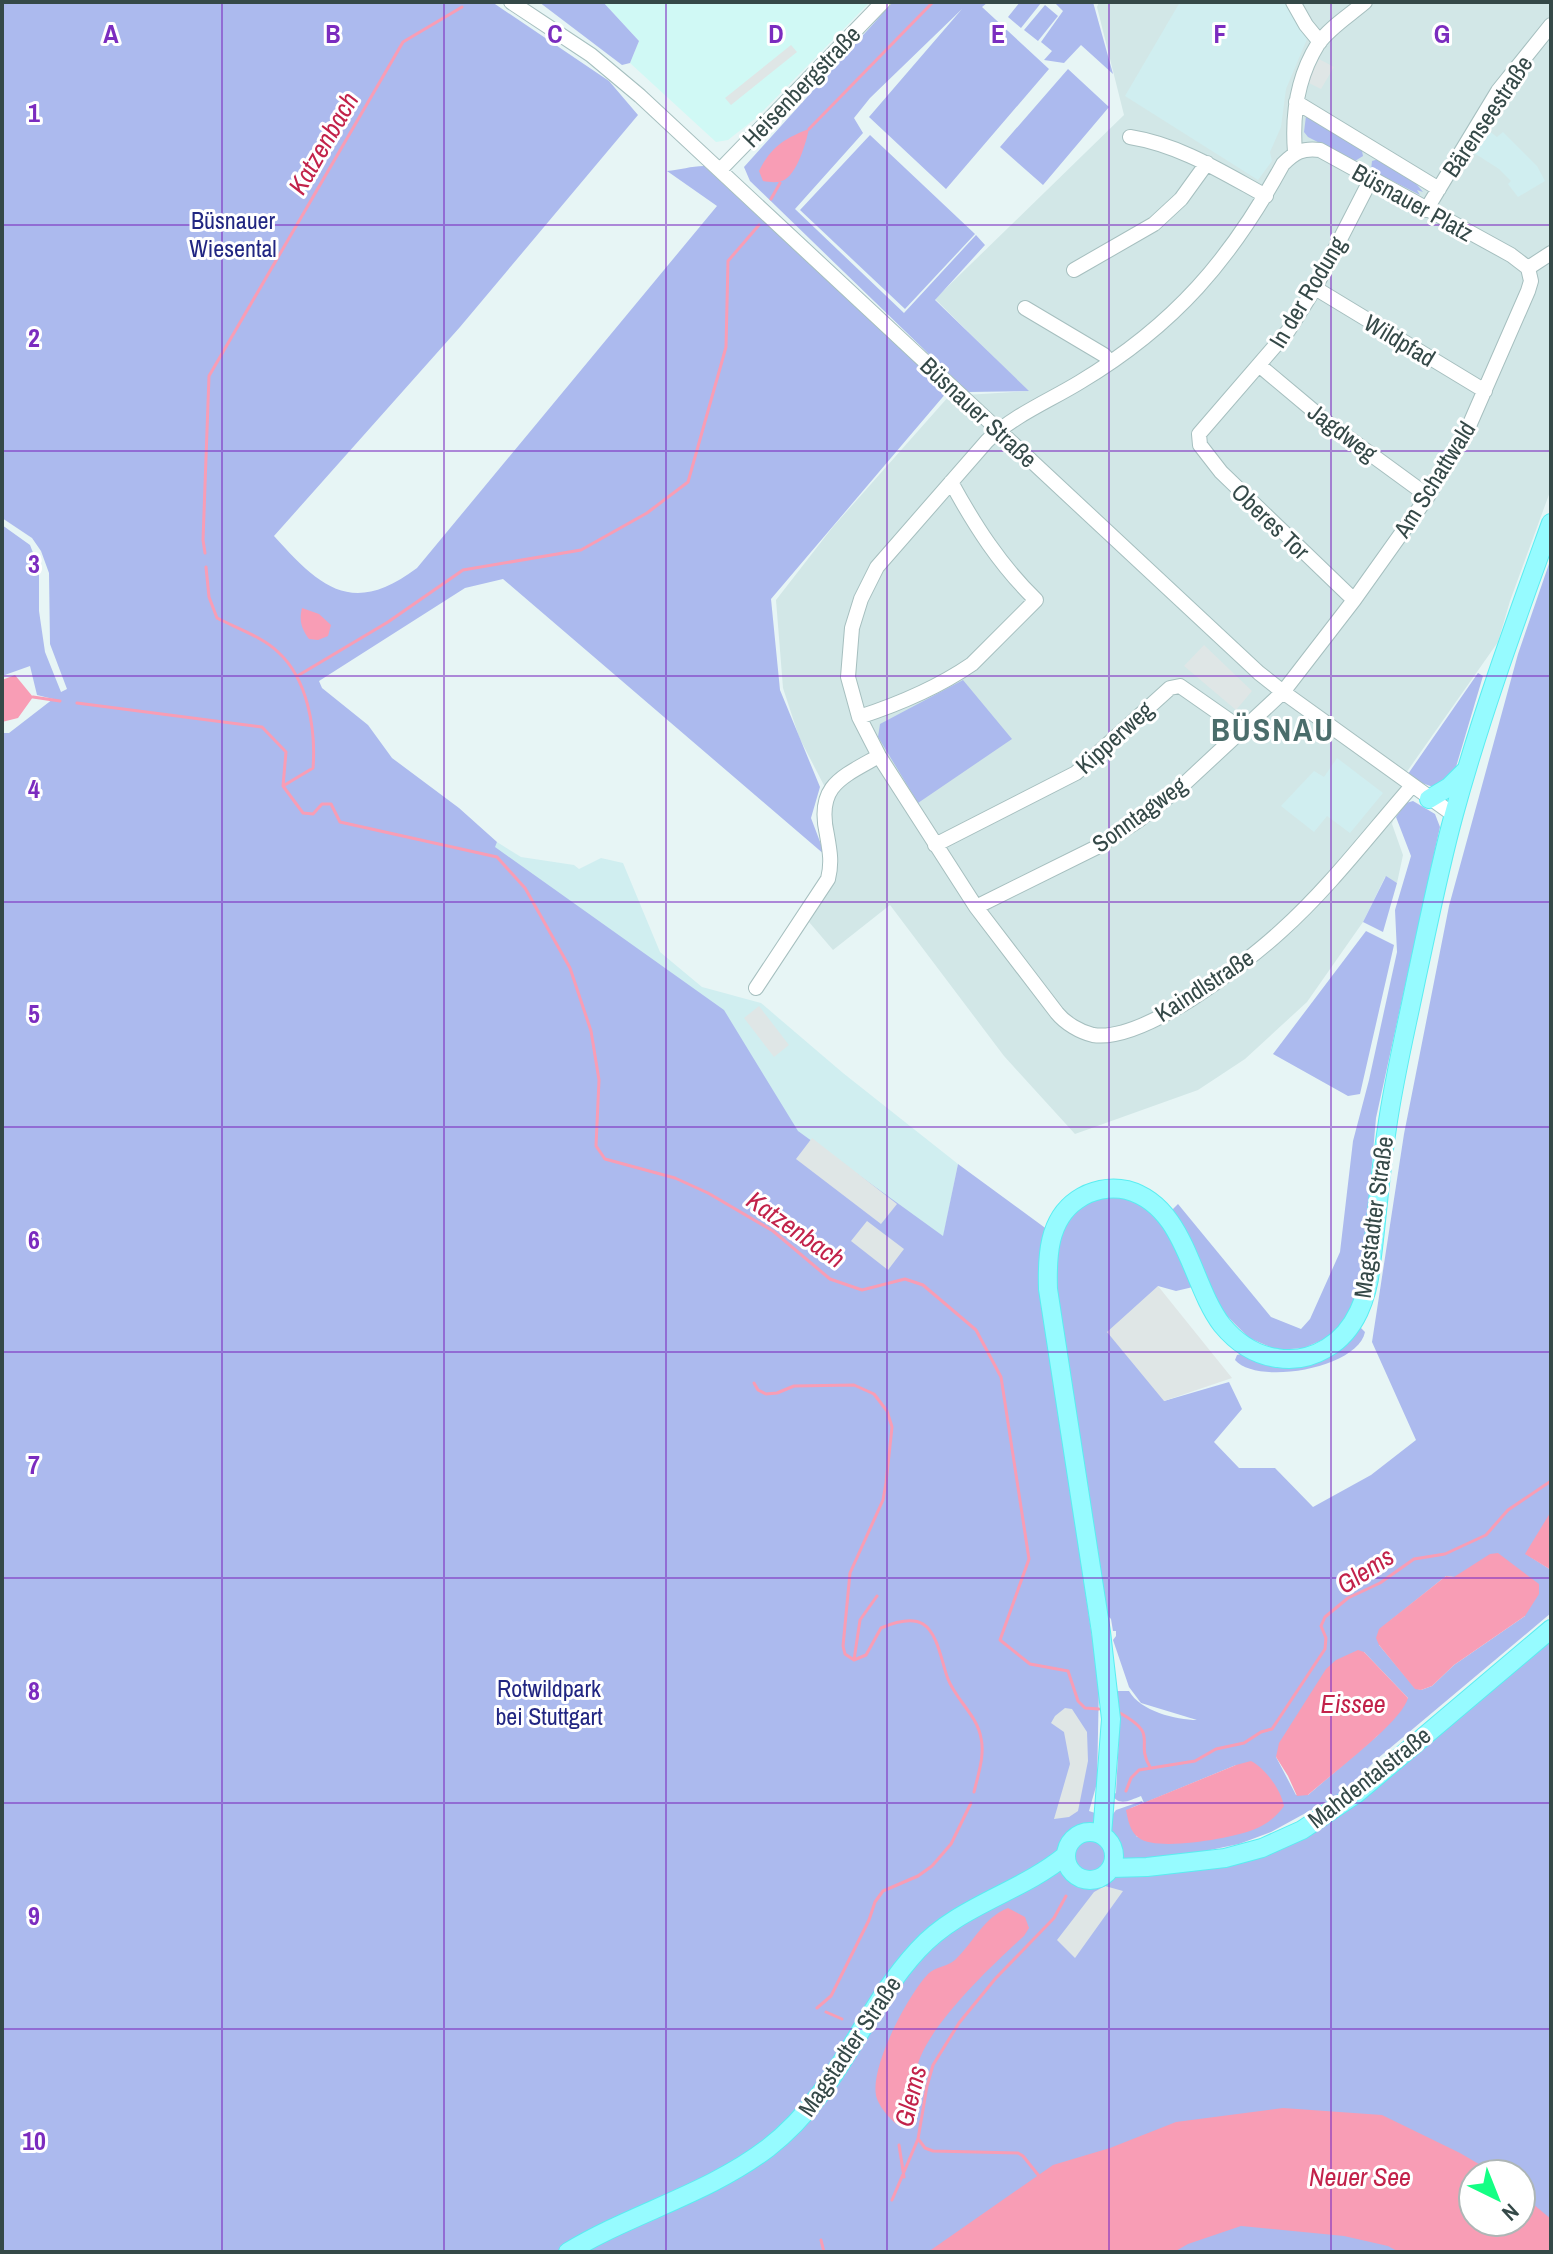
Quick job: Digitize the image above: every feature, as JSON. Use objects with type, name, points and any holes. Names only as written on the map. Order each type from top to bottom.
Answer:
[{"type":"main road","name":"Magstadter Straße","points":[[1103,1846],[1103,1803],[1111,1719],[1101,1632],[1048,1289],[1051,1240],[1062,1214],[1075,1201],[1101,1190],[1128,1191],[1150,1202],[1169,1221],[1215,1315],[1239,1342],[1267,1356],[1288,1359],[1319,1352],[1341,1337],[1356,1315],[1367,1289],[1393,1092],[1454,815],[1509,637],[1551,523]]},
{"type":"main road","points":[[1429,799],[1449,787],[1467,769]]},
{"type":"main road","name":"Mahdentalstraße","points":[[1103,1846],[1147,1867],[1188,1864],[1243,1854],[1280,1841],[1321,1818],[1362,1788],[1551,1629]]},
{"type":"main road","points":[[1071,1841],[1103,1846],[1104,1875],[1092,1880],[1073,1873],[1066,1855],[1071,1841]]},
{"type":"main road","name":"Magstadter Straße","points":[[568,2252],[609,2229],[732,2172],[778,2139],[829,2084],[882,1998],[920,1947],[960,1914],[1066,1855]]},
{"type":"main road","name":"Magstadter Straße","points":[[995,1896],[1073,1873]]},
{"type":"street","name":"Büsnauer Straße","points":[[511,2],[543,21],[615,74],[1283,692],[1454,815]]},
{"type":"street","name":"Heisenbergstraße","points":[[720,170],[883,2]]},
{"type":"street","points":[[1293,2],[1320,42]]},
{"type":"street","points":[[1295,152],[1293,129],[1296,102],[1305,71],[1320,42],[1365,2]]},
{"type":"street","name":"Bärenseestraße","points":[[1426,210],[1498,91],[1551,25]]},
{"type":"street","name":"Büsnauer Platz","points":[[1296,102],[1439,189]]},
{"type":"street","points":[[1130,137],[1156,141],[1207,163],[1266,196]]},
{"type":"street","name":"Büsnauer Platz","points":[[1295,152],[1306,148],[1320,150],[1520,260],[1528,268]]},
{"type":"street","name":"Kaindlstraße","points":[[1295,152],[1283,164],[1231,251],[1174,312],[1110,362],[998,430],[877,567],[861,599],[852,628],[848,677],[859,717],[879,756],[976,907],[1063,1021],[1093,1035],[1130,1029],[1191,999],[1281,931],[1319,893],[1411,787]]},
{"type":"street","points":[[1074,270],[1154,224],[1181,199],[1207,163]]},
{"type":"street","name":"In der Rodung","points":[[1199,434],[1288,331],[1315,288],[1371,179]]},
{"type":"street","points":[[1528,268],[1551,253]]},
{"type":"street","name":"Am Schattwald","points":[[1283,692],[1428,496],[1469,426],[1528,291],[1531,281],[1528,268]]},
{"type":"street","name":"Wildpfad","points":[[1315,288],[1485,391]]},
{"type":"street","points":[[1025,308],[1104,355],[1110,362]]},
{"type":"street","name":"Jagdweg","points":[[1260,366],[1328,423],[1428,496]]},
{"type":"street","name":"Oberes Tor","points":[[1199,434],[1200,445],[1221,472],[1354,600]]},
{"type":"street","points":[[859,717],[895,705],[962,672],[1036,600],[980,535],[951,482]]},
{"type":"street","name":"Kipperweg","points":[[935,845],[1076,773],[1170,688],[1180,686],[1243,730]]},
{"type":"street","name":"Sonntagweg","points":[[976,907],[1097,847],[1139,820],[1182,786],[1283,692]]},
{"type":"street","points":[[756,988],[828,879],[832,863],[823,819],[824,800],[830,788],[843,776],[879,756]]},
{"type":"shaded area","points":[[603,2],[870,2],[756,118],[728,140],[716,142],[630,63],[639,41]]},
{"type":"shaded area","points":[[1099,2],[1551,2],[1551,489],[1498,642],[1406,773],[1392,824],[1403,855],[1397,883],[1385,877],[1363,922],[1307,1002],[1245,1059],[1198,1090],[1075,1134],[1004,1056],[890,905],[833,950],[809,922],[835,880],[838,859],[827,817],[830,797],[799,737],[783,688],[776,600],[832,528],[949,396],[1028,391],[935,299],[1124,115],[1097,7]]},
{"type":"shaded area","points":[[1180,2],[1289,2],[1307,39],[1286,89],[1281,127],[1270,152],[1272,161],[1258,180],[1125,96]]},
{"type":"shaded area","points":[[791,45],[797,52],[731,105],[725,98]]},
{"type":"shaded area","points":[[1319,59],[1334,67],[1321,89],[1309,83]]},
{"type":"shaded area","points":[[1484,127],[1497,137],[1503,132],[1537,166],[1545,181],[1518,197],[1508,184],[1511,181],[1499,169],[1471,151]]},
{"type":"shaded area","points":[[1204,645],[1252,691],[1236,710],[1184,666]]},
{"type":"shaded area","points":[[1337,758],[1383,793],[1350,833],[1327,816],[1314,832],[1281,806],[1314,771],[1324,777]]},
{"type":"shaded area","points":[[497,842],[521,857],[574,865],[579,869],[601,858],[623,863],[660,952],[702,987],[761,1003],[958,1164],[925,1327],[468,893]]},
{"type":"shaded area","points":[[759,1006],[789,1045],[774,1057],[744,1018]]},
{"type":"shaded area","points":[[812,1138],[897,1204],[881,1224],[796,1159]]},
{"type":"shaded area","points":[[867,1221],[904,1249],[888,1270],[851,1241]]},
{"type":"shaded area","points":[[1158,1286],[1232,1378],[1164,1401],[1107,1332]]},
{"type":"shaded area","points":[[1065,1708],[1072,1709],[1087,1732],[1088,1761],[1078,1811],[1069,1817],[1054,1819],[1070,1764],[1064,1732],[1051,1723]]},
{"type":"shaded area","points":[[1105,1886],[1123,1891],[1075,1958],[1057,1940],[1094,1892]]},
{"type":"green space","name":"Rotwildpark bei Stuttgart","points":[[2,2],[492,2],[609,81],[638,115],[460,327],[274,536],[307,569],[338,590],[355,593],[374,591],[417,568],[717,206],[667,171],[704,166],[947,392],[771,599],[780,690],[820,787],[811,818],[825,855],[503,579],[465,588],[319,681],[322,688],[368,725],[392,758],[459,808],[497,842],[495,847],[724,1010],[798,1131],[943,1236],[958,1164],[1048,1230],[1041,1293],[1099,1684],[1097,1783],[1089,1811],[1110,1818],[1116,1810],[1142,1801],[1131,1808],[1129,1821],[1137,1837],[1236,1765],[1144,1803],[1141,1796],[1122,1802],[1112,1795],[1116,1793],[1120,1716],[1117,1691],[1129,1691],[1141,1704],[1159,1713],[1197,1720],[1141,1703],[1129,1687],[1113,1640],[1116,1631],[1113,1631],[1111,1619],[1103,1611],[1054,1288],[1059,1238],[1063,1227],[1078,1209],[1111,1196],[1137,1201],[1161,1222],[1177,1249],[1193,1287],[1176,1291],[1158,1286],[1164,1401],[1229,1382],[1242,1409],[1214,1442],[1239,1468],[1275,1468],[1313,1507],[1371,1475],[1416,1440],[1372,1342],[1404,1134],[1449,906],[1518,654],[1551,558],[1551,1513],[1526,1554],[1551,1570],[1551,1613],[1377,1759],[1344,1792],[1271,1832],[1239,1844],[1186,1855],[1184,1872],[1226,1866],[1271,1852],[1551,1635],[1551,2252],[2,2252],[2,733],[9,733],[53,699],[37,695],[30,666],[2,676],[2,525],[30,545],[39,568],[39,611],[45,652],[61,692],[67,689],[50,644],[49,573],[41,551],[32,538],[2,518]],"holes":[[[1446,1576],[1454,1577],[1525,1616],[1454,1665],[1432,1686],[1421,1690],[1415,1688],[1379,1645],[1380,1629]],[[1364,1652],[1408,1698],[1377,1736],[1308,1795],[1296,1795],[1276,1757]]]},
{"type":"green space","points":[[539,2],[603,2],[639,41],[630,63],[622,65]]},
{"type":"green space","points":[[893,2],[988,2],[982,7],[1049,69],[946,189],[869,117],[962,9],[870,98],[854,118],[863,133],[795,209],[904,313],[976,235],[985,245],[935,300],[1029,391],[968,392],[750,181],[744,167]]},
{"type":"green space","points":[[1020,2],[1041,3],[1021,28],[1008,17]]},
{"type":"green space","points":[[1054,2],[1093,2],[1113,74],[1081,45],[1064,63],[1044,60],[1052,51],[1041,42],[1063,11]]},
{"type":"green space","points":[[1045,5],[1058,16],[1038,41],[1024,30]]},
{"type":"green space","points":[[1068,69],[1109,107],[1043,185],[1000,147]]},
{"type":"green space","points":[[1306,116],[1361,146],[1363,156],[1355,161],[1308,137],[1304,132]]},
{"type":"green space","points":[[870,135],[975,234],[905,309],[800,210]]},
{"type":"green space","points":[[1379,159],[1414,181],[1423,192],[1417,190],[1420,195],[1371,170],[1372,161]]},
{"type":"green space","points":[[1478,673],[1483,676],[1453,777],[1436,788],[1419,782],[1408,774]]},
{"type":"green space","points":[[963,680],[1012,739],[918,803],[878,737],[880,724]]},
{"type":"green space","points":[[1413,801],[1435,814],[1440,827],[1376,1118],[1362,1278],[1349,1314],[1329,1337],[1304,1348],[1277,1350],[1249,1338],[1224,1313],[1170,1212],[1178,1204],[1271,1317],[1301,1329],[1310,1319],[1340,1252],[1353,1141],[1397,952],[1395,910],[1411,856],[1396,817],[1406,803]]},
{"type":"green space","points":[[1386,876],[1397,883],[1383,932],[1363,922]]},
{"type":"green space","points":[[1366,931],[1394,945],[1360,1094],[1348,1096],[1273,1054]]},
{"type":"green space","points":[[1360,1327],[1365,1332],[1358,1345],[1327,1364],[1284,1372],[1264,1372],[1247,1368],[1235,1360],[1241,1354],[1264,1364]]},
{"type":"water","points":[[809,129],[792,173],[780,182],[763,181],[759,171],[774,150],[786,140]]},
{"type":"water","points":[[302,608],[319,614],[331,625],[328,636],[309,639],[301,624]]},
{"type":"water","points":[[15,675],[33,697],[18,718],[2,722],[2,680]]},
{"type":"water","points":[[1551,1513],[1551,1570],[1525,1554]]},
{"type":"water","points":[[1498,1553],[1539,1584],[1539,1594],[1525,1616],[1454,1665],[1432,1686],[1415,1689],[1379,1645],[1376,1638],[1379,1629],[1446,1576],[1454,1577],[1490,1554]]},
{"type":"water","name":"Eissee","points":[[1358,1650],[1364,1652],[1408,1698],[1393,1720],[1364,1748],[1308,1795],[1297,1796],[1276,1757],[1279,1743],[1326,1669],[1336,1660]]},
{"type":"water","points":[[1251,1761],[1272,1780],[1284,1806],[1263,1825],[1245,1833],[1178,1844],[1148,1842],[1131,1829],[1126,1810]]},
{"type":"water","points":[[1008,1908],[1025,1917],[1029,1928],[938,2026],[920,2058],[913,2114],[901,2127],[881,2107],[876,2086],[883,2053],[900,2015],[928,1974],[955,1960],[985,1924]]},
{"type":"water","name":"Neuer See","points":[[1283,2108],[1382,2115],[1469,2158],[1457,2158],[1457,2238],[1537,2238],[1537,2207],[1551,2219],[1551,2252],[1399,2252],[1388,2246],[1344,2236],[1241,2226],[1174,2252],[928,2252],[1053,2165],[1110,2148],[1176,2122]]},
{"type":"waterway","points":[[809,129],[933,2]]},
{"type":"waterway","name":"Katzenbach","points":[[205,553],[209,376],[403,42],[462,7]]},
{"type":"waterway","points":[[771,199],[780,183]]},
{"type":"waterway","points":[[299,675],[388,622],[463,570],[581,550],[647,513],[688,482],[726,347],[728,261],[759,225]]},
{"type":"waterway","name":"Katzenbach","points":[[206,567],[209,597],[217,618],[272,647],[288,663],[303,691],[311,722],[313,768],[283,786],[303,813],[313,814],[322,804],[331,804],[340,822],[497,857],[525,888],[570,968],[591,1031],[599,1080],[596,1146],[605,1159],[675,1178],[708,1193],[773,1231],[830,1279],[862,1290],[905,1279],[923,1285],[976,1330],[1001,1377],[1029,1559],[1000,1640],[1030,1664],[1068,1671],[1078,1701],[1085,1708],[1099,1709]]},
{"type":"waterway","points":[[33,697],[60,701]]},
{"type":"waterway","points":[[77,703],[262,727],[286,752],[283,786]]},
{"type":"waterway","points":[[754,1383],[758,1390],[766,1394],[794,1386],[854,1385],[874,1394],[887,1411],[892,1427],[883,1500],[850,1573],[843,1646],[845,1654],[854,1660],[866,1655],[881,1628],[908,1621],[928,1628],[936,1641],[952,1687],[979,1730],[982,1751],[974,1792]]},
{"type":"waterway","name":"Glems","points":[[1126,1791],[1131,1778],[1139,1770],[1195,1761],[1216,1749],[1244,1743],[1272,1729],[1325,1649],[1326,1638],[1321,1626],[1325,1617],[1348,1598],[1380,1583],[1414,1559],[1445,1554],[1486,1535],[1508,1510],[1551,1481]]},
{"type":"waterway","points":[[854,1660],[860,1620],[877,1596]]},
{"type":"waterway","name":"Katzenbach","points":[[1120,1713],[1140,1727],[1150,1767]]},
{"type":"waterway","points":[[817,2008],[831,1996],[883,1891],[918,1876],[932,1866],[951,1844],[971,1803]]},
{"type":"waterway","name":"Glems","points":[[892,2200],[918,2139],[933,2065],[959,2023],[995,1979],[1054,1918],[1066,1896]]},
{"type":"waterway","points":[[826,2012],[842,2019]]},
{"type":"waterway","points":[[919,2140],[925,2148],[933,2151],[1018,2153],[1039,2176]]},
{"type":"waterway","points":[[899,2145],[904,2177]]},
{"type":"waterway","points":[[821,2240],[824,2252]]},
{"type":"district","name":"BÜSNAU","points":[[1273,729]]},
{"type":"park label","name":"Büsnauer Wiesental","points":[[233,234]]}]
